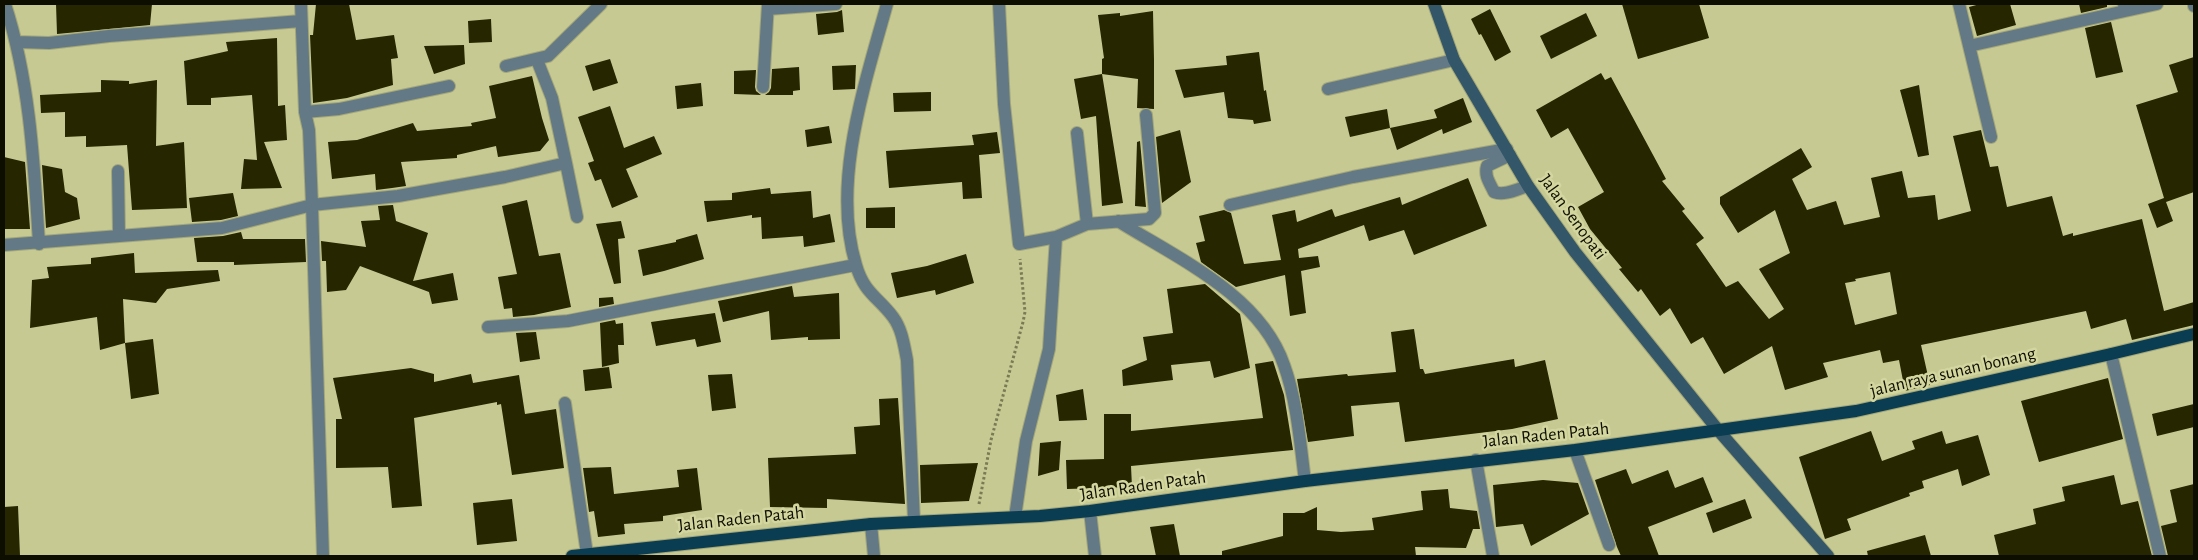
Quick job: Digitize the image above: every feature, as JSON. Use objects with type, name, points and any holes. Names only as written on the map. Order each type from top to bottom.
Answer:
[{"type":"main road","name":"Jalan Senopati","points":[[1434,4],[1454,60],[1528,186],[1575,252],[1718,430],[1828,556]]},
{"type":"main road","name":"jalan raya sunan bonang","points":[[1718,430],[1856,411],[2194,334]]},
{"type":"main road","name":"Jalan Raden Patah","points":[[572,556],[671,550],[872,530],[914,522],[1090,512],[1305,481],[1575,450],[1718,430]]},
{"type":"street","points":[[6,4],[17,42],[28,108],[39,244]]},
{"type":"street","points":[[301,4],[305,112],[309,130],[312,205],[323,556]]},
{"type":"street","points":[[506,66],[548,56],[601,4]]},
{"type":"street","points":[[763,87],[768,6],[836,4]]},
{"type":"street","points":[[887,4],[863,91],[851,158],[846,203],[855,265],[867,290],[893,317],[902,334],[907,360],[914,522]]},
{"type":"street","points":[[999,4],[1004,104],[1024,243],[1056,237],[1087,224],[1149,219],[1155,213],[1146,115]]},
{"type":"street","points":[[1959,4],[1991,137]]},
{"type":"street","points":[[1969,46],[2124,7],[2157,4]]},
{"type":"street","points":[[17,42],[49,42],[301,21]]},
{"type":"street","points":[[537,60],[552,98],[577,217]]},
{"type":"street","points":[[1328,89],[1454,60]]},
{"type":"street","points":[[305,112],[339,109],[449,86]]},
{"type":"street","points":[[1077,133],[1087,224]]},
{"type":"street","points":[[1508,152],[1487,166],[1485,171],[1494,192],[1500,194],[1528,186]]},
{"type":"street","points":[[1230,205],[1353,177],[1508,152]]},
{"type":"street","points":[[4,246],[118,235],[222,228],[312,205],[398,196],[505,177],[566,163]]},
{"type":"street","points":[[118,171],[118,235]]},
{"type":"street","points":[[1118,221],[1215,281],[1240,300],[1262,324],[1276,347],[1291,387],[1305,481]]},
{"type":"street","points":[[1015,516],[1026,441],[1049,349],[1056,237]]},
{"type":"street","points":[[488,326],[568,321],[855,265]]},
{"type":"street","points":[[2112,354],[2160,556]]},
{"type":"street","points":[[565,404],[587,554]]},
{"type":"street","points":[[1575,450],[1609,545]]},
{"type":"street","points":[[1476,460],[1493,556]]},
{"type":"street","points":[[1090,512],[1095,556]]},
{"type":"street","points":[[872,530],[874,556]]},
{"type":"path","points":[[976,519],[990,440],[1020,336],[1025,312],[1024,243]]},
{"type":"building","points":[[56,4],[152,4],[150,25],[57,34]]},
{"type":"building","points":[[316,4],[349,4],[356,40],[394,35],[398,58],[391,59],[393,85],[347,98],[313,103],[310,35],[313,35]]},
{"type":"building","points":[[1622,4],[1699,4],[1709,38],[1638,59]]},
{"type":"building","points":[[1980,4],[2010,4],[2016,25],[1977,36],[1969,7]]},
{"type":"building","points":[[2079,4],[2107,4],[2107,7],[2081,13]]},
{"type":"building","points":[[1490,9],[1511,52],[1495,61],[1471,19]]},
{"type":"building","points":[[842,10],[844,32],[818,35],[816,14]]},
{"type":"building","points":[[1153,11],[1154,109],[1137,108],[1138,79],[1102,74],[1102,59],[1104,58],[1098,15],[1120,13],[1120,16]]},
{"type":"building","points":[[1586,13],[1597,36],[1551,59],[1540,36]]},
{"type":"building","points":[[491,19],[492,42],[469,43],[468,21]]},
{"type":"building","points":[[2111,22],[2123,72],[2096,78],[2085,28]]},
{"type":"building","points":[[277,38],[278,106],[285,105],[287,140],[264,142],[282,188],[241,189],[244,159],[257,160],[252,95],[211,98],[211,105],[187,105],[184,61],[228,51],[226,42]]},
{"type":"building","points":[[464,45],[465,64],[434,74],[424,46]]},
{"type":"building","points":[[1259,52],[1264,91],[1266,90],[1271,121],[1254,124],[1253,120],[1228,118],[1224,92],[1184,98],[1175,70],[1227,65],[1226,56]]},
{"type":"building","points":[[2194,57],[2194,192],[2166,202],[2173,221],[2157,228],[2148,204],[2164,198],[2136,105],[2178,92],[2169,65]]},
{"type":"building","points":[[610,59],[618,83],[593,91],[585,66]]},
{"type":"building","points":[[856,65],[855,89],[833,90],[832,66]]},
{"type":"building","points":[[799,67],[800,90],[793,91],[793,95],[765,95],[771,88],[772,69]]},
{"type":"building","points":[[756,70],[755,87],[756,91],[761,95],[734,94],[734,71]]},
{"type":"building","points":[[1601,73],[1605,80],[1611,77],[1666,179],[1662,181],[1685,209],[1682,211],[1704,238],[1696,244],[1726,287],[1738,281],[1769,319],[1784,309],[1759,269],[1790,253],[1775,210],[1738,233],[1720,204],[1720,197],[1801,148],[1812,167],[1792,179],[1807,210],[1836,201],[1844,225],[1880,217],[1871,178],[1902,171],[1908,198],[1935,195],[1938,220],[1971,211],[1953,136],[1981,130],[1990,167],[1998,166],[2007,207],[2052,196],[2063,236],[2073,233],[2073,236],[2142,219],[2164,311],[2194,302],[2194,325],[2132,340],[2126,319],[2091,329],[2086,311],[1921,345],[1930,385],[1905,391],[1899,360],[1883,363],[1880,350],[1823,363],[1828,377],[1785,390],[1772,346],[1724,374],[1703,337],[1691,344],[1670,308],[1660,316],[1641,289],[1638,292],[1619,269],[1622,268],[1590,229],[1578,207],[1604,192],[1568,128],[1551,138],[1536,110]],"holes":[[[1890,272],[1897,314],[1855,325],[1845,283],[1856,281],[1855,279]]]},
{"type":"building","points":[[1102,74],[1123,203],[1102,206],[1096,116],[1081,119],[1074,79]]},
{"type":"building","points":[[532,76],[549,140],[540,151],[498,157],[496,146],[457,155],[457,158],[401,162],[406,186],[392,188],[376,190],[375,174],[332,179],[328,142],[357,140],[413,123],[417,131],[472,126],[471,123],[496,118],[489,86]]},
{"type":"building","points":[[101,80],[129,81],[129,84],[157,80],[156,146],[184,142],[187,208],[132,210],[127,145],[86,147],[86,136],[65,137],[65,112],[41,113],[40,95],[101,92]]},
{"type":"building","points":[[701,83],[703,106],[677,109],[675,86]]},
{"type":"building","points":[[1919,85],[1929,155],[1918,157],[1900,90]]},
{"type":"building","points":[[931,92],[931,111],[894,112],[893,93]]},
{"type":"building","points":[[1463,98],[1472,122],[1443,134],[1442,129],[1397,150],[1390,128],[1437,118],[1434,110]]},
{"type":"building","points":[[610,106],[624,148],[654,136],[662,154],[626,169],[638,197],[612,208],[601,179],[595,181],[588,163],[594,161],[578,117]]},
{"type":"building","points":[[1387,109],[1390,128],[1350,137],[1345,117]]},
{"type":"building","points":[[829,126],[832,143],[807,147],[805,130]]},
{"type":"building","points":[[1180,130],[1191,182],[1162,203],[1156,137]]},
{"type":"building","points":[[997,132],[1000,153],[979,155],[982,198],[963,199],[962,182],[889,188],[886,151],[974,145],[972,135]]},
{"type":"building","points":[[1140,141],[1146,207],[1135,206],[1137,142]]},
{"type":"building","points":[[4,157],[25,162],[30,229],[4,229]]},
{"type":"building","points":[[42,165],[62,169],[65,192],[77,198],[80,219],[46,228]]},
{"type":"building","points":[[1468,178],[1487,226],[1414,255],[1404,230],[1369,241],[1364,225],[1298,249],[1299,258],[1318,256],[1320,267],[1301,271],[1306,313],[1290,316],[1285,275],[1236,287],[1201,262],[1196,243],[1205,241],[1199,216],[1224,210],[1231,213],[1244,264],[1281,260],[1272,215],[1295,210],[1297,222],[1332,209],[1335,217],[1400,197],[1402,205]]},
{"type":"building","points":[[770,188],[771,194],[811,191],[813,218],[830,214],[835,242],[804,247],[803,236],[762,239],[761,217],[752,218],[752,215],[707,222],[704,201],[732,200],[732,193]]},
{"type":"building","points":[[233,193],[238,216],[221,220],[192,222],[189,198]]},
{"type":"building","points":[[527,200],[539,256],[560,253],[571,307],[534,315],[513,317],[512,308],[504,309],[498,277],[517,274],[502,206]]},
{"type":"building","points":[[393,205],[396,221],[428,233],[413,281],[453,273],[458,300],[432,304],[429,292],[360,266],[346,290],[327,292],[326,261],[322,261],[321,241],[366,247],[361,221],[380,220],[378,206]]},
{"type":"building","points":[[895,207],[895,228],[866,228],[866,208]]},
{"type":"building","points":[[621,221],[625,238],[618,239],[621,283],[614,284],[596,224]]},
{"type":"building","points":[[241,232],[243,239],[305,239],[306,262],[234,265],[234,262],[197,262],[194,238],[223,236]]},
{"type":"building","points":[[697,234],[704,259],[643,276],[638,250],[676,242],[676,240]]},
{"type":"building","points":[[134,253],[135,273],[218,270],[220,281],[167,289],[156,303],[123,299],[125,343],[100,350],[97,317],[30,328],[32,280],[49,278],[47,267],[91,264],[91,258]]},
{"type":"building","points":[[966,254],[974,283],[936,295],[935,290],[897,298],[891,273],[927,266]]},
{"type":"building","points":[[1205,284],[1240,314],[1250,368],[1214,378],[1210,361],[1171,365],[1173,380],[1123,386],[1122,370],[1147,360],[1143,337],[1173,333],[1167,289]]},
{"type":"building","points":[[792,286],[794,297],[839,293],[840,339],[808,340],[808,337],[771,340],[769,311],[723,322],[718,301]]},
{"type":"building","points":[[613,297],[614,304],[599,307],[599,298]]},
{"type":"building","points":[[715,313],[721,342],[697,347],[695,339],[656,346],[651,322]]},
{"type":"building","points":[[615,320],[616,324],[623,323],[624,345],[618,345],[619,363],[602,367],[600,323]]},
{"type":"building","points":[[1414,329],[1420,369],[1423,369],[1425,374],[1514,359],[1515,367],[1545,360],[1558,419],[1512,429],[1405,442],[1399,402],[1351,406],[1354,436],[1308,442],[1297,379],[1396,372],[1391,332]]},
{"type":"building","points":[[536,332],[540,359],[520,362],[516,333]]},
{"type":"building","points":[[153,339],[159,394],[131,399],[125,343]]},
{"type":"building","points":[[1273,361],[1284,395],[1293,450],[1131,466],[1132,487],[1067,489],[1066,460],[1104,459],[1104,414],[1131,414],[1131,431],[1263,418],[1255,364]]},
{"type":"building","points":[[609,367],[612,388],[585,391],[583,370]]},
{"type":"building","points":[[411,368],[434,374],[434,382],[471,374],[473,383],[519,375],[525,414],[556,409],[564,468],[512,475],[501,404],[497,405],[497,402],[414,418],[422,506],[392,508],[388,467],[336,468],[336,419],[342,419],[333,378]]},
{"type":"building","points":[[732,374],[736,408],[712,411],[708,375]]},
{"type":"building","points":[[2108,378],[2123,439],[2039,462],[2021,401]]},
{"type":"building","points":[[1083,389],[1087,420],[1059,421],[1056,395]]},
{"type":"building","points":[[898,398],[905,504],[827,499],[827,508],[770,507],[768,458],[856,454],[854,427],[880,425],[879,399]]},
{"type":"building","points":[[2194,404],[2194,427],[2157,436],[2152,414]]},
{"type":"building","points":[[1871,431],[1882,461],[1915,449],[1912,441],[1942,431],[1946,444],[1978,435],[1990,475],[1962,486],[1958,469],[1922,481],[1924,488],[1909,493],[1910,496],[1847,519],[1851,530],[1825,539],[1799,457]]},
{"type":"building","points":[[1061,441],[1059,470],[1038,476],[1040,443]]},
{"type":"building","points":[[978,463],[969,501],[921,503],[920,465]]},
{"type":"building","points":[[611,467],[614,494],[679,487],[677,470],[697,468],[702,510],[663,516],[663,521],[624,524],[625,534],[598,537],[594,511],[589,512],[583,468]]},
{"type":"building","points":[[1626,469],[1632,484],[1668,470],[1675,488],[1703,477],[1713,502],[1648,527],[1659,556],[1621,556],[1617,547],[1595,480]]},
{"type":"building","points":[[2114,475],[2121,505],[2138,501],[2152,556],[1999,556],[1994,535],[2036,524],[2033,509],[2065,501],[2062,487]]},
{"type":"building","points":[[1543,480],[1578,483],[1589,514],[1531,546],[1523,524],[1496,527],[1493,485]]},
{"type":"building","points":[[2194,484],[2194,556],[2168,556],[2161,526],[2177,522],[2170,490]]},
{"type":"building","points":[[1448,489],[1450,508],[1477,511],[1480,529],[1473,529],[1466,548],[1415,547],[1416,556],[1222,556],[1222,551],[1283,536],[1283,513],[1304,513],[1317,507],[1317,530],[1341,532],[1374,530],[1372,518],[1423,510],[1421,491]]},
{"type":"building","points":[[512,499],[517,541],[477,545],[473,503]]},
{"type":"building","points":[[1745,499],[1752,518],[1713,533],[1706,513]]},
{"type":"building","points":[[18,506],[20,556],[4,556],[4,507]]},
{"type":"building","points":[[1174,524],[1180,556],[1156,556],[1150,527]]},
{"type":"building","points":[[1925,535],[1931,556],[1868,556],[1867,551]]}]
